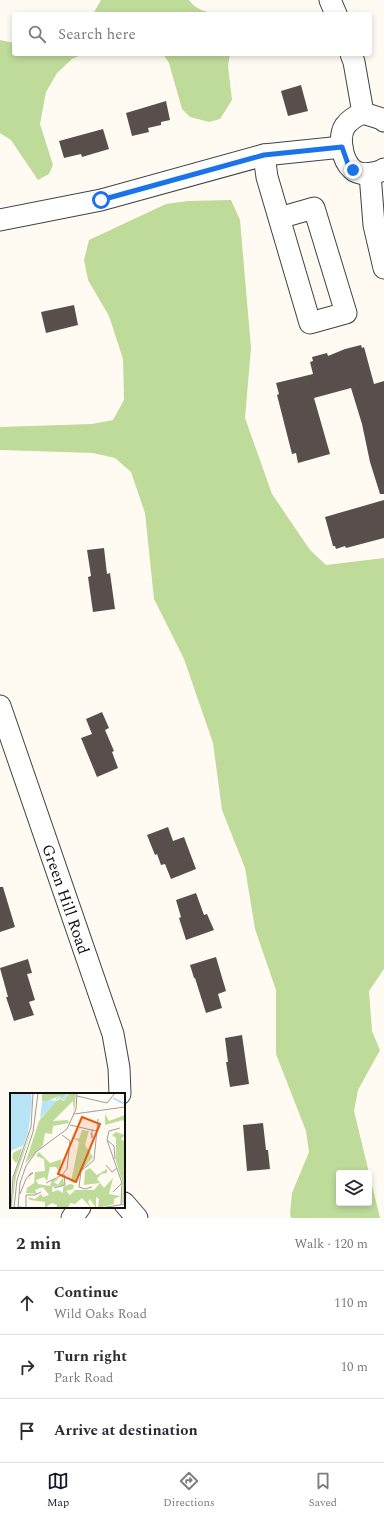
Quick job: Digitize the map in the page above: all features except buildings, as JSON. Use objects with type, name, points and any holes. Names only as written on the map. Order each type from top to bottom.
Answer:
[{"type":"street","points":[[330,0],[335,12]]},
{"type":"street","points":[[352,56],[363,112]]},
{"type":"street","points":[[363,112],[384,121]]},
{"type":"street","points":[[363,112],[352,119],[345,126],[341,135],[342,147],[348,164],[353,170],[361,173],[377,171],[374,225],[383,264]]},
{"type":"street","points":[[0,220],[101,200],[264,155],[342,147]]},
{"type":"street","points":[[264,155],[267,176],[279,218],[310,323],[346,313],[314,208],[279,218]]},
{"type":"street","name":"Green Hill Road","points":[[0,706],[113,1034],[119,1068],[120,1093]]},
{"type":"street","points":[[125,1204],[137,1218]]},
{"type":"street","points":[[72,1218],[79,1208]]},
{"type":"green space","points":[[101,0],[189,0],[198,8],[209,12],[94,12]]},
{"type":"green space","points":[[0,40],[12,43],[12,56],[79,56],[72,59],[57,73],[46,92],[40,124],[53,165],[49,174],[38,180],[11,140],[0,133]]},
{"type":"green space","points":[[164,56],[230,56],[228,66],[232,100],[220,119],[209,122],[190,117],[182,109],[169,63]]},
{"type":"green space","points":[[231,200],[240,220],[251,348],[245,418],[272,494],[310,550],[326,565],[384,558],[384,969],[369,991],[372,1031],[380,1050],[358,1090],[354,1111],[368,1170],[336,1170],[336,1206],[372,1206],[372,1185],[380,1218],[291,1218],[292,1193],[309,1152],[306,1131],[276,1054],[276,990],[255,929],[245,868],[222,810],[213,743],[184,659],[154,599],[145,513],[131,472],[115,458],[93,453],[0,450],[0,427],[92,424],[113,420],[124,400],[123,359],[109,316],[88,280],[84,260],[89,240],[166,204],[188,201]]},
{"type":"route","points":[[101,200],[224,165],[264,155],[292,151],[342,147],[348,164],[353,170]]}]
